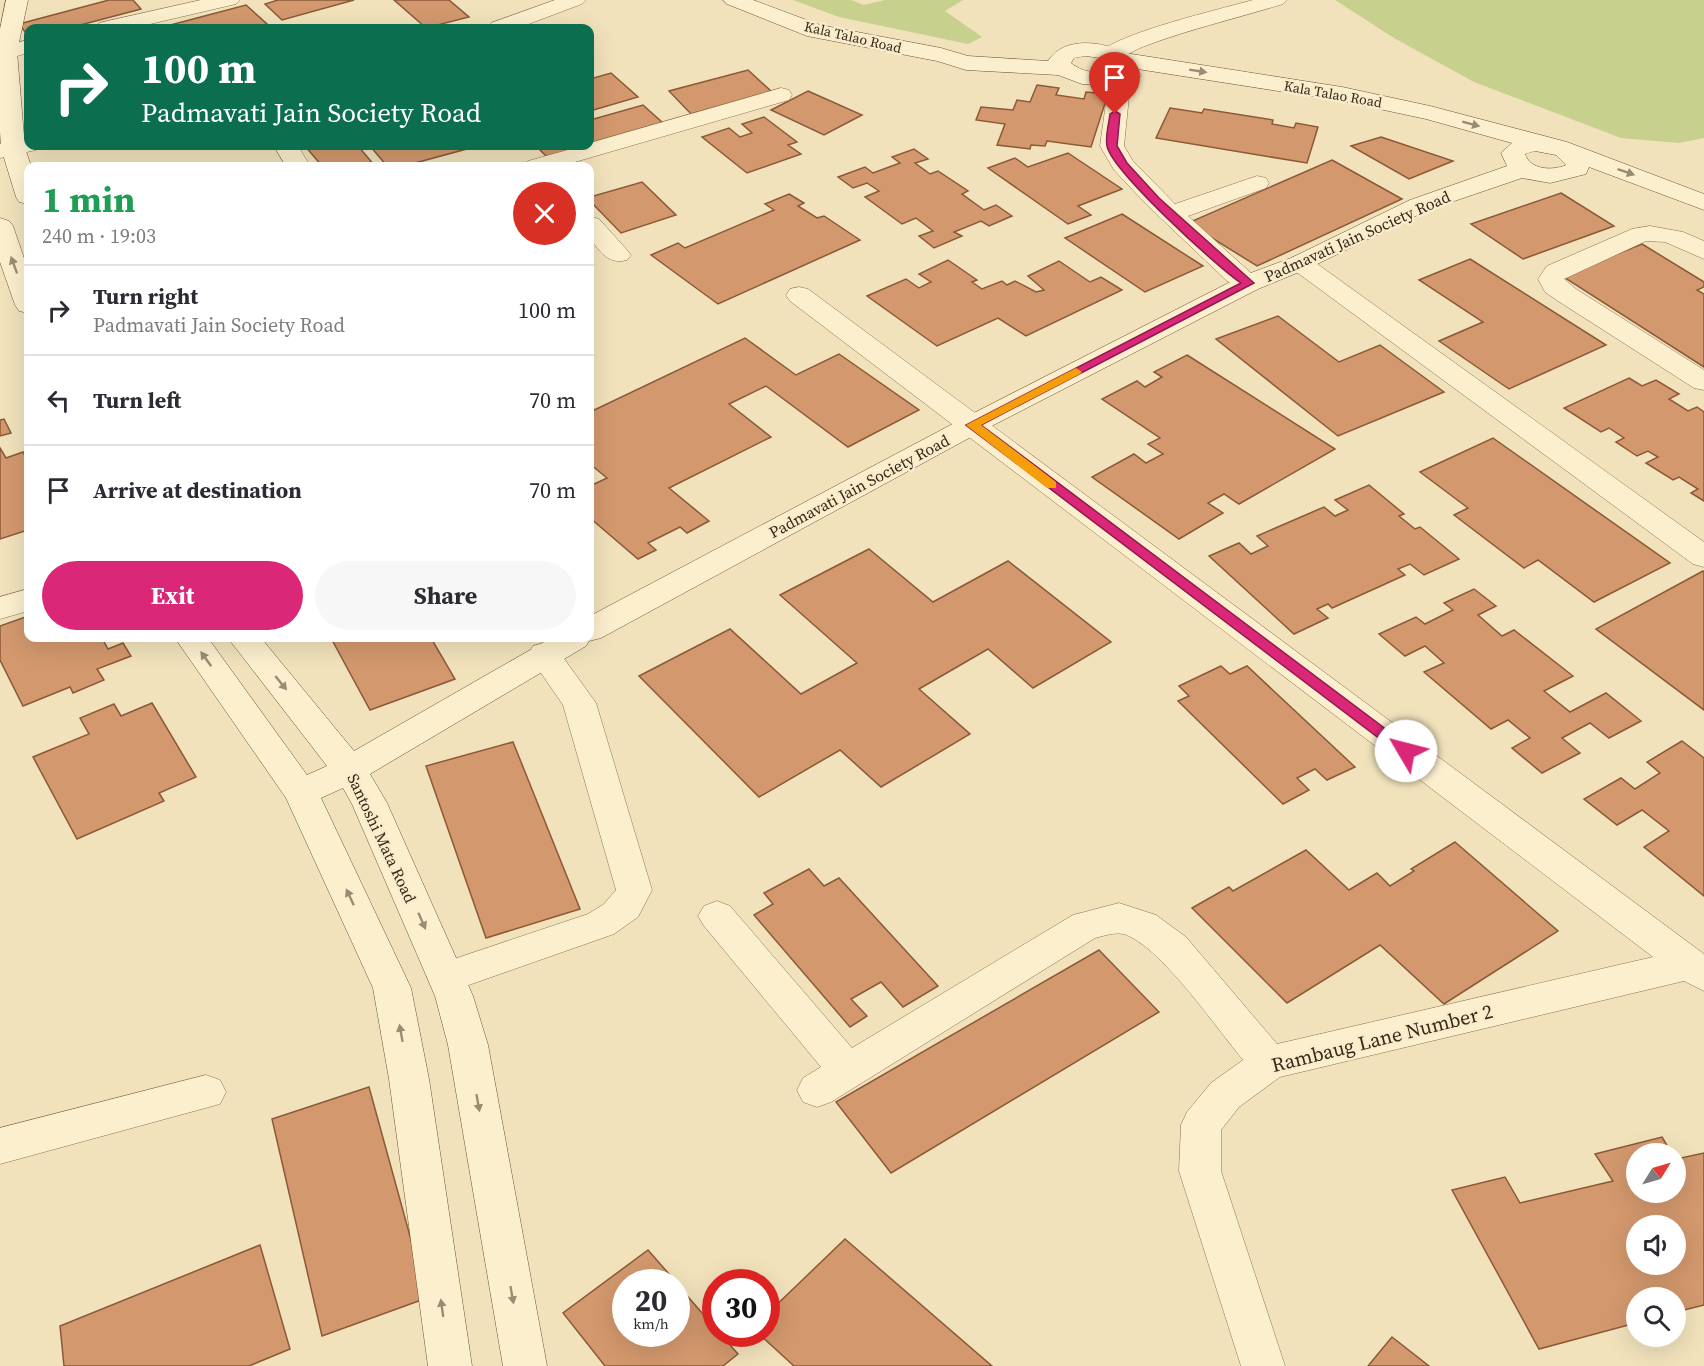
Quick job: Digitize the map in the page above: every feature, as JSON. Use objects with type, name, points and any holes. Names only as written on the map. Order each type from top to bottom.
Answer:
[{"type":"street","points":[[17,0],[6,52],[14,148],[24,183]]},
{"type":"street","points":[[124,24],[229,0]]},
{"type":"street","points":[[510,24],[575,0]]},
{"type":"street","name":"Kala Talao Road","points":[[734,0],[815,31],[941,55],[966,63],[1063,62],[1072,75],[1092,79],[1110,76],[1119,65]]},
{"type":"street","points":[[1249,283],[1236,275],[1123,165],[1112,146],[1119,65],[1137,41],[1276,0]]},
{"type":"street","points":[[6,52],[24,48]]},
{"type":"street","name":"Kala Talao Road","points":[[1119,65],[1342,94],[1430,113],[1553,146],[1571,163]]},
{"type":"street","name":"Kala Talao Road","points":[[1119,65],[1335,115]]},
{"type":"street","points":[[594,146],[781,95]]},
{"type":"street","points":[[1415,133],[1430,113]]},
{"type":"street","points":[[1450,141],[1519,162],[1543,175],[1571,163],[1631,174],[1704,203]]},
{"type":"street","name":"Padmavati Jain Society Road","points":[[594,628],[972,425],[1249,283],[1300,263],[1419,205],[1519,162],[1517,149],[1543,144]]},
{"type":"street","points":[[533,162],[577,150]]},
{"type":"street","points":[[1571,163],[1704,224]]},
{"type":"street","points":[[1171,214],[1257,183]]},
{"type":"street","points":[[0,226],[24,294]]},
{"type":"street","points":[[594,228],[618,255]]},
{"type":"street","points":[[1704,251],[1673,236],[1656,232],[1641,234],[1556,271],[1551,279],[1554,286],[1561,291],[1704,382]]},
{"type":"street","points":[[1300,263],[1704,557]]},
{"type":"street","points":[[799,296],[1696,970]]},
{"type":"street","points":[[0,608],[24,601]]},
{"type":"street","points":[[194,642],[301,792],[392,988],[409,1079],[450,1366]]},
{"type":"street","name":"Santoshi Mata Road","points":[[247,642],[350,770],[369,803],[450,987],[468,1045],[525,1366]]},
{"type":"street","points":[[301,792],[350,770],[567,642]]},
{"type":"street","points":[[450,987],[621,914],[634,890],[579,703],[544,654]]},
{"type":"street","points":[[717,916],[832,1080],[1086,924],[1119,918],[1143,926],[1173,948],[1269,1063]]},
{"type":"street","name":"Rambaug Lane Number 2","points":[[1263,1366],[1200,1171],[1201,1125],[1225,1095],[1269,1063],[1696,970]]},
{"type":"street","points":[[0,1146],[206,1092]]},
{"type":"green space","points":[[793,0],[851,0],[864,5],[885,0],[963,0],[945,11],[982,37],[968,44],[839,17]]},
{"type":"green space","points":[[1335,0],[1704,0],[1704,138],[1679,143],[1621,138],[1474,82],[1394,38]]},
{"type":"building","points":[[109,0],[133,0],[141,9],[84,24],[24,24],[24,31],[19,24]]},
{"type":"building","points":[[278,0],[354,0],[282,20],[265,4]]},
{"type":"building","points":[[394,0],[449,0],[469,17],[442,24],[421,24]]},
{"type":"building","points":[[246,5],[267,24],[174,24]]},
{"type":"building","points":[[748,70],[772,92],[691,114],[669,91]]},
{"type":"building","points":[[611,73],[638,97],[594,110],[594,78]]},
{"type":"building","points":[[1037,85],[1059,88],[1056,95],[1084,99],[1086,92],[1108,94],[1091,147],[1047,141],[1045,146],[1031,145],[1030,149],[997,145],[1005,124],[976,120],[981,107],[1013,110],[1017,100],[1030,102]]},
{"type":"building","points":[[808,91],[862,115],[824,135],[771,110]]},
{"type":"building","points":[[643,105],[664,124],[594,145],[594,119]]},
{"type":"building","points":[[1170,108],[1202,113],[1204,109],[1273,120],[1272,124],[1294,128],[1296,123],[1318,127],[1307,163],[1156,138]]},
{"type":"building","points":[[764,117],[797,142],[788,145],[801,154],[747,173],[702,137],[729,128],[740,137],[752,133],[742,124]]},
{"type":"building","points":[[1381,137],[1453,161],[1409,179],[1351,146]]},
{"type":"building","points":[[914,149],[928,159],[915,163],[930,174],[938,171],[968,191],[962,194],[984,210],[996,205],[1012,216],[989,226],[981,221],[954,232],[962,236],[934,248],[919,236],[933,231],[916,218],[902,224],[865,197],[879,191],[867,183],[853,188],[838,177],[865,167],[873,173],[900,163],[892,157]]},
{"type":"building","points":[[308,150],[361,150],[372,162],[319,162]]},
{"type":"building","points":[[373,150],[463,150],[419,162],[384,162]]},
{"type":"building","points":[[540,150],[575,150],[548,158]]},
{"type":"building","points":[[1068,153],[1122,189],[1078,206],[1091,215],[1068,224],[988,168],[1015,158],[1028,167]]},
{"type":"building","points":[[1332,160],[1402,199],[1257,266],[1188,223]]},
{"type":"building","points":[[642,182],[676,215],[621,233],[594,205],[594,196]]},
{"type":"building","points":[[1561,193],[1614,226],[1523,259],[1471,224]]},
{"type":"building","points":[[789,194],[804,203],[798,206],[817,218],[824,216],[860,240],[718,304],[651,255],[678,243],[685,248],[774,210],[765,204]]},
{"type":"building","points":[[1122,214],[1203,266],[1145,292],[1065,238]]},
{"type":"building","points":[[1642,244],[1704,282],[1704,287],[1697,290],[1704,294],[1704,367],[1562,276]]},
{"type":"building","points":[[1470,259],[1606,345],[1509,389],[1439,341],[1483,322],[1419,280]]},
{"type":"building","points":[[948,260],[977,280],[972,282],[982,289],[1002,281],[1007,285],[1015,281],[1036,292],[1044,290],[1028,276],[1059,261],[1090,282],[1101,277],[1122,290],[1026,336],[998,318],[937,346],[867,296],[906,279],[919,288],[931,282],[919,274]]},
{"type":"building","points":[[1278,316],[1339,362],[1380,345],[1444,392],[1338,436],[1216,339]]},
{"type":"building","points":[[745,338],[796,375],[839,354],[919,410],[848,447],[766,386],[729,404],[771,437],[669,488],[709,521],[687,533],[680,527],[648,543],[656,550],[638,559],[594,521],[594,484],[607,478],[594,467],[594,410]]},
{"type":"building","points":[[1187,355],[1335,449],[1239,504],[1224,494],[1208,503],[1223,513],[1179,539],[1092,477],[1134,454],[1146,463],[1163,454],[1148,444],[1160,438],[1102,399],[1137,381],[1145,387],[1162,377],[1154,372]]},
{"type":"building","points":[[1629,378],[1642,386],[1656,380],[1679,394],[1669,399],[1688,411],[1697,407],[1704,412],[1704,501],[1691,493],[1698,489],[1679,477],[1673,480],[1646,463],[1658,457],[1648,451],[1637,456],[1616,442],[1624,438],[1609,428],[1601,432],[1564,408]]},
{"type":"building","points":[[4,419],[11,433],[0,436],[0,420]]},
{"type":"building","points":[[1493,438],[1670,563],[1594,602],[1538,560],[1524,568],[1454,515],[1468,508],[1420,472]]},
{"type":"building","points":[[0,448],[6,458],[23,452],[24,454],[24,531],[0,539]]},
{"type":"building","points":[[1369,485],[1404,514],[1399,516],[1415,529],[1420,527],[1459,559],[1424,575],[1410,564],[1398,569],[1405,575],[1332,608],[1328,604],[1317,609],[1328,618],[1294,634],[1209,556],[1239,543],[1251,554],[1268,546],[1257,536],[1324,507],[1335,516],[1348,510],[1335,500]]},
{"type":"building","points":[[869,549],[933,602],[1008,561],[1111,642],[1033,688],[988,649],[919,689],[970,734],[881,787],[840,750],[759,797],[639,676],[730,629],[801,694],[857,663],[780,595]]},
{"type":"building","points":[[1704,572],[1704,710],[1596,629]]},
{"type":"building","points":[[1474,589],[1496,606],[1478,615],[1502,636],[1514,630],[1573,676],[1544,691],[1570,712],[1606,693],[1641,721],[1609,738],[1590,723],[1562,738],[1580,753],[1542,773],[1512,748],[1530,738],[1508,720],[1491,729],[1424,672],[1444,663],[1425,646],[1405,656],[1379,634],[1416,617],[1425,624],[1453,610],[1444,603]]},
{"type":"building","points":[[24,617],[24,642],[104,642],[108,649],[123,643],[131,656],[97,669],[104,680],[73,693],[70,687],[23,706],[0,660],[0,626]]},
{"type":"building","points":[[333,642],[433,642],[455,679],[370,710]]},
{"type":"building","points":[[1221,666],[1230,674],[1247,666],[1355,767],[1327,780],[1315,769],[1297,778],[1309,790],[1283,804],[1178,701],[1189,696],[1179,686]]},
{"type":"building","points":[[152,703],[196,777],[159,793],[164,801],[77,839],[33,757],[89,734],[80,718],[114,704],[121,716]]},
{"type":"building","points":[[1682,741],[1704,758],[1704,896],[1644,847],[1669,831],[1642,810],[1617,825],[1584,799],[1621,778],[1635,789],[1660,773],[1647,762]]},
{"type":"building","points":[[513,742],[580,909],[486,938],[426,766]]},
{"type":"building","points":[[1455,842],[1558,931],[1444,1004],[1380,945],[1287,1003],[1192,908],[1229,887],[1233,891],[1306,850],[1349,890],[1377,873],[1390,886],[1414,871],[1411,869]]},
{"type":"building","points":[[809,869],[824,886],[839,878],[938,986],[903,1007],[881,982],[851,999],[867,1016],[850,1027],[754,915],[773,904],[764,893]]},
{"type":"building","points":[[1099,950],[1159,1012],[891,1173],[836,1102]]},
{"type":"building","points":[[369,1087],[427,1298],[322,1336],[272,1119]]},
{"type":"building","points":[[1662,1137],[1666,1143],[1638,1143]]},
{"type":"building","points":[[1626,1146],[1626,1203],[1686,1203],[1686,1157],[1704,1153],[1704,1305],[1686,1310],[1686,1287],[1626,1287],[1626,1326],[1539,1349],[1452,1190],[1505,1177],[1520,1203],[1613,1181],[1595,1154]]},
{"type":"building","points":[[845,1239],[992,1366],[794,1366],[773,1347],[780,1347],[780,1302]]},
{"type":"building","points":[[260,1245],[290,1349],[249,1366],[64,1366],[60,1326]]},
{"type":"building","points":[[648,1250],[665,1269],[622,1269]]},
{"type":"building","points":[[612,1277],[612,1347],[690,1347],[690,1299],[702,1313],[702,1347],[732,1347],[738,1354],[723,1366],[605,1366],[563,1313]]},
{"type":"building","points":[[1392,1337],[1429,1366],[1368,1366]]},
{"type":"slow traffic","points":[[1052,485],[972,425],[1076,372]]},
{"type":"route","points":[[1115,114],[1112,146],[1123,165],[1156,200],[1236,275],[1249,283],[972,425],[1406,751]]}]
